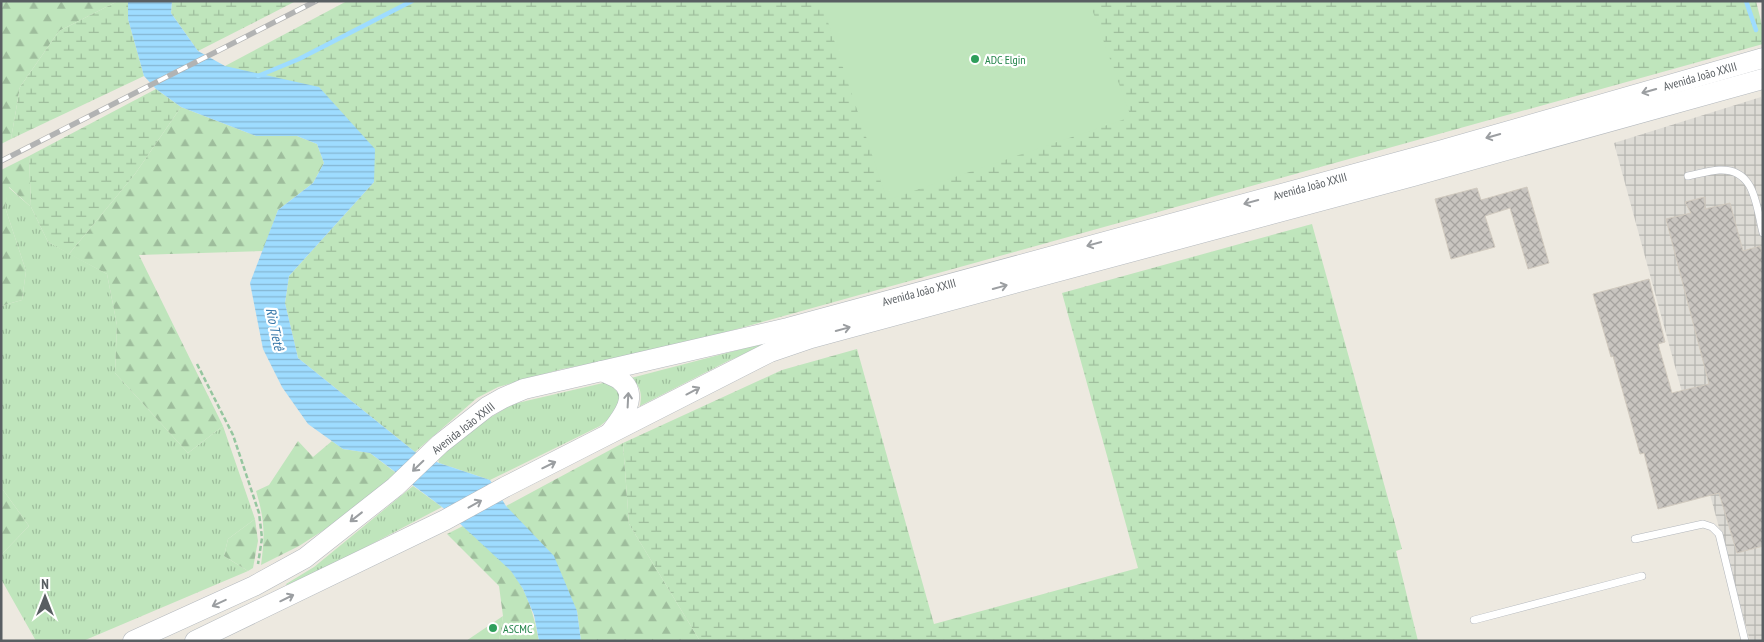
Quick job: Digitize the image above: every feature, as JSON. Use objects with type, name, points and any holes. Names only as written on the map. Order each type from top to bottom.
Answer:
[{"type":"main road","name":"Avenida João XXIII","points":[[134,641],[254,586],[305,558],[395,487],[440,444],[486,408],[502,398],[524,389],[822,319],[1443,150],[1763,58]]},
{"type":"main road","name":"Avenida João XXIII","points":[[195,641],[445,520],[505,487],[770,352],[811,338],[1413,176],[1763,79]]},
{"type":"main road","points":[[602,371],[621,380],[627,388],[630,397],[628,408],[607,436]]},
{"type":"lane","points":[[1688,176],[1720,170],[1739,173],[1750,184],[1763,233]]},
{"type":"lane","points":[[1635,539],[1703,524],[1712,527],[1719,534],[1745,641]]},
{"type":"lane","points":[[1474,620],[1642,576]]},
{"type":"path","points":[[197,364],[233,435],[259,513],[262,538],[254,586]]},
{"type":"shaded area","points":[[1761,97],[1763,104],[1763,641],[1750,641],[1614,143]]},
{"type":"green space","points":[[1,1],[118,1],[59,31],[20,87],[11,139],[1,144]]},
{"type":"green space","points":[[118,1],[128,1],[128,19],[144,76],[11,139],[20,87],[59,31]]},
{"type":"green space","points":[[172,1],[296,1],[198,51],[171,13]]},
{"type":"green space","points":[[347,1],[1756,1],[1763,29],[1763,44],[654,352],[562,369],[498,387],[477,398],[415,452],[298,358],[285,303],[289,276],[374,182],[225,66]]},
{"type":"green space","name":"ADC Elgin","points":[[821,1],[1089,1],[1131,117],[887,200]]},
{"type":"green space","points":[[156,89],[181,107],[135,174],[69,254],[48,242],[31,207],[29,156]]},
{"type":"green space","points":[[181,107],[256,136],[297,136],[317,144],[324,163],[313,183],[278,210],[263,251],[139,255],[223,426],[188,453],[115,373],[117,325],[107,274],[69,254],[135,174]]},
{"type":"green space","points":[[29,156],[31,207],[9,187],[5,207],[26,271],[22,300],[1,306],[1,170]]},
{"type":"green space","points":[[8,187],[31,207],[48,242],[107,274],[117,325],[115,373],[188,453],[223,426],[255,519],[228,539],[224,556],[248,571],[83,641],[36,641],[1,579],[1,555],[29,526],[1,487],[1,306],[22,300],[26,271],[5,207]]},
{"type":"green space","points":[[1312,224],[1402,549],[1396,551],[1418,641],[700,641],[629,524],[623,443],[782,370],[857,349],[934,624],[1138,568],[1062,293]]},
{"type":"green space","points":[[780,339],[728,361],[640,406],[640,391],[637,384],[631,378]]},
{"type":"green space","points":[[603,383],[614,384],[624,399],[611,417],[600,426],[490,480],[439,463],[438,459],[481,423],[513,404]]},
{"type":"green space","points":[[298,441],[313,457],[332,441],[343,449],[370,453],[396,473],[344,517],[299,546],[261,565],[263,528],[256,491],[269,485]]},
{"type":"green space","points":[[623,443],[629,524],[700,641],[581,641],[577,611],[506,506]]},
{"type":"green space","points":[[413,486],[442,507],[288,588],[286,584],[314,567]]},
{"type":"green space","points":[[1,487],[29,526],[1,555]]},
{"type":"green space","points":[[255,519],[258,541],[253,568],[248,571],[224,556],[228,539]]},
{"type":"green space","points":[[463,526],[501,560],[518,580],[530,605],[539,641],[499,641],[503,616],[499,586],[447,534]]},
{"type":"green space","name":"ASCMC","points":[[503,616],[499,641],[466,641]]},
{"type":"water","name":"Rio Tietê","points":[[128,1],[172,1],[171,13],[198,51],[225,66],[319,87],[375,149],[374,182],[289,276],[285,303],[298,358],[415,452],[439,463],[490,480],[506,506],[554,556],[577,611],[581,641],[539,641],[534,615],[523,589],[511,571],[442,507],[370,453],[343,449],[308,424],[282,387],[263,349],[250,283],[278,210],[313,183],[324,163],[317,144],[297,136],[256,136],[181,107],[156,89],[144,76],[128,19]]},
{"type":"building","points":[[1527,187],[1549,263],[1528,269],[1510,208],[1485,216],[1495,247],[1451,259],[1435,199],[1477,188],[1481,200]]},
{"type":"building","points":[[1705,197],[1705,209],[1730,203],[1743,251],[1760,246],[1763,257],[1763,546],[1737,553],[1719,493],[1658,509],[1644,453],[1640,454],[1613,356],[1611,357],[1593,294],[1649,279],[1665,342],[1658,344],[1672,393],[1709,384],[1666,219],[1691,213],[1685,202]]},
{"type":"waterway","points":[[258,76],[299,59],[412,1]]},
{"type":"waterway","points":[[1746,1],[1756,30]]},
{"type":"railway","points":[[1,161],[316,1]]},
{"type":"place","name":"ADC Elgin","points":[[975,59]]},
{"type":"place","name":"ASCMC","points":[[493,628]]}]
